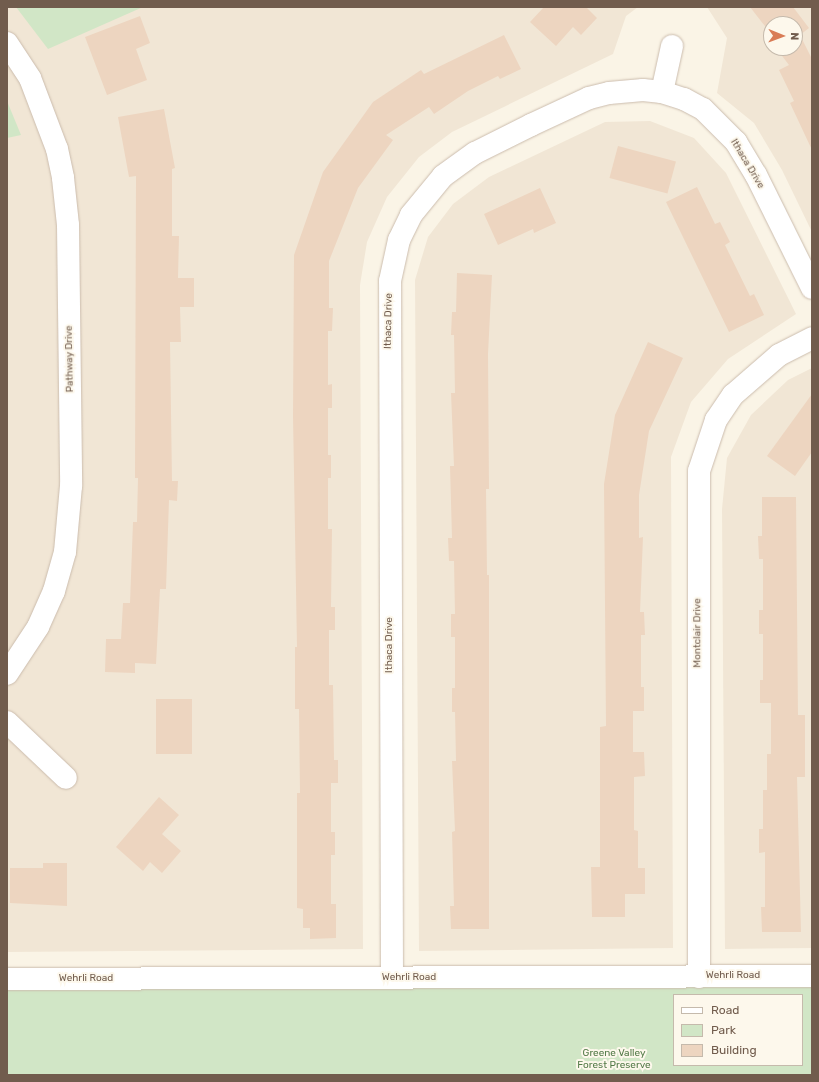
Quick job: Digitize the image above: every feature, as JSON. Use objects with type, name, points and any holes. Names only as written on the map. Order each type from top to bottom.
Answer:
[{"type":"street","name":"Pathway Drive","points":[[7,43],[30,78],[57,149],[63,178],[68,225],[71,486],[65,552],[54,591],[38,627],[7,674]]},
{"type":"street","points":[[662,92],[672,46]]},
{"type":"street","name":"Ithaca Drive","points":[[392,978],[390,281],[394,256],[399,240],[419,203],[443,176],[475,153],[589,98],[623,91],[662,92],[684,99],[703,109],[736,142],[756,175],[812,288]]},
{"type":"street","name":"Montclair Drive","points":[[699,977],[699,471],[716,420],[733,395],[779,354],[812,338]]},
{"type":"street","points":[[7,722],[66,778]]},
{"type":"street","name":"Wehrli Road","points":[[7,979],[812,976]]},
{"type":"shaded area","points":[[7,7],[638,7],[626,16],[613,54],[452,132],[419,157],[387,197],[367,242],[360,285],[363,949],[7,952]]},
{"type":"shaded area","points":[[707,7],[812,7],[812,232],[782,170],[754,123],[717,93],[727,38]]},
{"type":"shaded area","points":[[650,121],[694,138],[726,173],[796,314],[728,359],[691,402],[671,457],[673,948],[419,951],[415,280],[428,237],[453,204],[489,177],[605,122]]},
{"type":"shaded area","points":[[812,368],[812,948],[725,949],[722,509],[727,458],[751,415],[788,380]]},
{"type":"green space","points":[[16,7],[143,7],[48,49]]},
{"type":"green space","points":[[7,101],[21,135],[7,138]]},
{"type":"green space","name":"Greene Valley Forest Preserve","points":[[812,976],[812,1075],[7,1075],[7,980]]},
{"type":"building","points":[[544,7],[586,7],[597,18],[581,35],[573,27],[556,46],[530,22]]},
{"type":"building","points":[[750,7],[793,7],[800,16],[763,16],[763,24]]},
{"type":"building","points":[[140,16],[150,43],[136,49],[147,80],[107,95],[85,37]]},
{"type":"building","points":[[803,20],[809,28],[803,33]]},
{"type":"building","points":[[504,35],[521,69],[500,79],[498,76],[468,91],[434,114],[429,107],[386,135],[393,140],[358,188],[329,261],[329,308],[333,308],[332,331],[328,331],[328,385],[332,384],[332,408],[328,408],[328,455],[331,455],[331,478],[328,478],[328,529],[332,529],[331,607],[335,607],[335,630],[329,630],[329,685],[333,685],[334,760],[338,760],[338,783],[331,783],[331,832],[335,832],[335,855],[331,855],[331,904],[336,904],[336,938],[310,939],[310,928],[303,928],[303,909],[297,908],[297,793],[300,793],[299,709],[295,709],[295,647],[297,647],[293,416],[294,255],[323,172],[373,102],[421,70],[424,74]]},
{"type":"building","points":[[803,41],[812,59],[812,150],[790,103],[794,101],[779,70],[789,65],[782,56],[803,56]]},
{"type":"building","points":[[164,109],[175,168],[172,169],[172,236],[179,236],[178,278],[194,278],[194,307],[180,307],[181,342],[170,342],[172,481],[178,481],[177,501],[169,500],[166,589],[160,589],[156,664],[135,663],[135,673],[105,672],[106,639],[121,639],[123,603],[130,603],[133,522],[137,522],[138,478],[135,478],[136,176],[129,177],[118,117]]},
{"type":"building","points":[[618,146],[676,162],[667,193],[609,178]]},
{"type":"building","points":[[697,187],[715,224],[720,222],[730,242],[725,245],[750,296],[754,294],[764,315],[729,332],[666,202]]},
{"type":"building","points":[[540,188],[556,223],[534,233],[533,229],[498,245],[484,214]]},
{"type":"building","points":[[457,273],[492,275],[488,354],[489,489],[486,489],[487,575],[489,575],[489,929],[451,929],[450,906],[454,906],[452,832],[455,831],[452,761],[456,761],[455,712],[452,712],[452,688],[455,688],[455,637],[451,637],[451,614],[455,614],[454,561],[449,561],[448,538],[452,538],[450,466],[454,466],[451,393],[455,393],[454,335],[451,335],[452,312],[456,312]]},
{"type":"building","points":[[648,342],[683,358],[649,431],[639,495],[639,538],[643,537],[640,612],[644,612],[645,635],[641,635],[641,687],[644,687],[644,711],[633,711],[633,752],[644,752],[645,776],[634,777],[634,830],[638,831],[638,868],[645,868],[645,894],[625,894],[625,917],[592,917],[591,867],[600,867],[600,727],[606,726],[604,484],[615,415]]},
{"type":"building","points":[[812,394],[812,452],[795,476],[767,456]]},
{"type":"building","points":[[762,497],[796,497],[798,715],[805,715],[805,777],[797,777],[801,932],[762,932],[761,907],[765,907],[765,852],[759,853],[759,829],[763,829],[763,790],[767,790],[767,754],[771,754],[771,703],[760,703],[760,680],[763,680],[763,634],[759,634],[759,610],[763,610],[763,559],[759,559],[758,536],[762,536]]},
{"type":"building","points":[[156,699],[192,699],[192,754],[156,754]]},
{"type":"building","points":[[159,797],[179,815],[162,834],[181,851],[162,873],[150,862],[143,871],[116,847]]},
{"type":"building","points":[[43,863],[67,863],[67,906],[10,903],[10,868],[43,868]]}]
